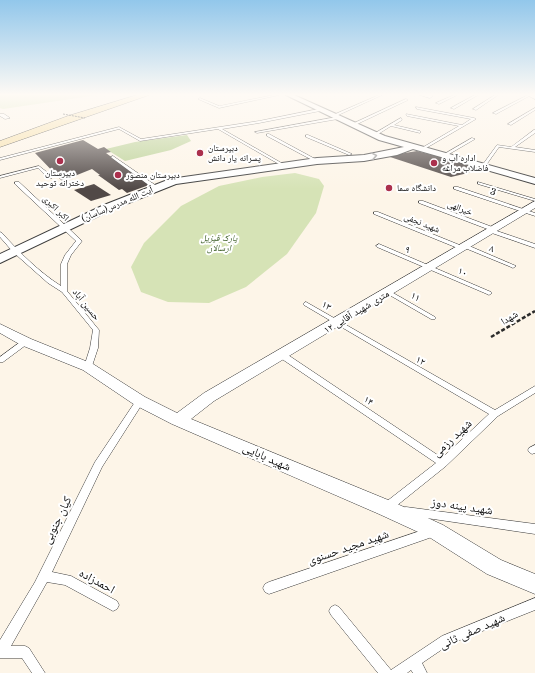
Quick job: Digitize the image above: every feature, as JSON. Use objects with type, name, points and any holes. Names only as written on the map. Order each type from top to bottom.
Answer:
[{"type":"main road","points":[[0,138],[33,126]]},
{"type":"main road","points":[[0,144],[48,126]]},
{"type":"street","points":[[355,126],[416,148],[535,181]]},
{"type":"street","name":"آیت الله مدرس(ساسان)","points":[[336,159],[350,154],[403,144]]},
{"type":"street","name":"آیت الله مدرس(ساسان)","points":[[0,259],[62,227],[174,181],[318,161],[364,158],[416,148]]},
{"type":"street","name":"۱۲ متری شهید آقایی","points":[[178,420],[209,398],[338,323],[463,247],[492,230],[530,213],[535,204]]},
{"type":"street","name":"شهید بابایی","points":[[0,328],[26,342],[88,367],[140,401],[178,420],[386,508],[436,531],[494,567],[535,584]]},
{"type":"lane","points":[[0,159],[119,128],[140,140],[227,126]]},
{"type":"lane","points":[[257,132],[286,126]]},
{"type":"lane","points":[[374,134],[387,126]]},
{"type":"lane","points":[[396,126],[419,132]]},
{"type":"lane","points":[[416,148],[461,126]]},
{"type":"lane","points":[[218,128],[284,166]]},
{"type":"lane","points":[[511,148],[535,131]]},
{"type":"lane","points":[[268,135],[318,161]]},
{"type":"lane","points":[[307,136],[350,154]]},
{"type":"lane","points":[[443,156],[473,139]]},
{"type":"lane","points":[[483,166],[498,146],[535,151]]},
{"type":"lane","points":[[113,157],[156,188]]},
{"type":"lane","points":[[0,177],[39,167],[50,177]]},
{"type":"lane","name":"اکبر اکبری","points":[[16,183],[62,227],[79,241],[68,255],[64,264],[64,291]]},
{"type":"lane","points":[[480,183],[535,200]]},
{"type":"lane","name":"3","points":[[456,188],[530,213]]},
{"type":"lane","name":"خیرالهی","points":[[421,202],[535,246]]},
{"type":"lane","name":"شهید نجفی","points":[[376,213],[463,247]]},
{"type":"lane","name":"حسین آباد","points":[[0,234],[15,251],[50,282],[64,291],[96,330],[94,348],[88,367]]},
{"type":"lane","name":"۹","points":[[379,246],[429,268]]},
{"type":"lane","name":"۸","points":[[463,247],[513,266]]},
{"type":"lane","name":"۱۰","points":[[429,268],[489,294]]},
{"type":"lane","name":"۱۱","points":[[388,292],[433,318]]},
{"type":"lane","name":"۱۳","points":[[306,304],[338,323]]},
{"type":"lane","name":"۱۲","points":[[338,323],[495,414]]},
{"type":"lane","points":[[0,360],[26,342]]},
{"type":"lane","name":"۱۴","points":[[282,355],[443,463]]},
{"type":"lane","name":"شهید رزمی","points":[[386,508],[443,463],[495,414],[535,389]]},
{"type":"lane","name":"کیان جنوبی","points":[[0,652],[44,576],[98,466],[140,401]]},
{"type":"lane","name":"شهید پینه دوز","points":[[386,508],[535,529]]},
{"type":"lane","name":"شهید مجید حسنوی","points":[[268,588],[436,531]]},
{"type":"lane","name":"احمدزاده","points":[[44,576],[68,580],[113,605]]},
{"type":"lane","name":"شهید صفی ثانی","points":[[396,673],[446,640],[535,604]]},
{"type":"lane","points":[[335,611],[386,673]]},
{"type":"lane","points":[[0,652],[25,652],[39,673]]},
{"type":"lane","points":[[413,662],[421,673]]},
{"type":"path","name":"شهدا","points":[[491,337],[535,311]]},
{"type":"green space","points":[[187,135],[191,141],[171,150],[125,161],[106,149],[135,142]]},
{"type":"green space","name":"پارک قیزیل ارسالان","points":[[295,173],[319,179],[324,186],[316,213],[287,254],[246,287],[209,303],[168,302],[141,292],[131,267],[144,243],[181,206],[219,186],[262,177]]},
{"type":"building","points":[[83,140],[98,149],[104,147],[111,152],[106,153],[149,185],[127,193],[122,189],[119,190],[92,169],[62,181],[35,153]]},
{"type":"building","name":"اداره آب و فاضلاب مراغه","points":[[417,151],[485,169],[451,177],[387,156]]},
{"type":"building","points":[[94,184],[111,195],[91,201],[74,190]]},
{"type":"place","name":"دبیرستان پسرانه یار دانش","points":[[200,153]]},
{"type":"place","name":"دبیرستان دخترانه توحید","points":[[60,161]]},
{"type":"place","name":"اداره آب و فاضلاب مراغه","points":[[434,163]]},
{"type":"place","name":"دبیرستان منصور","points":[[118,175]]},
{"type":"place","name":"دانشگاه سما","points":[[389,188]]}]
